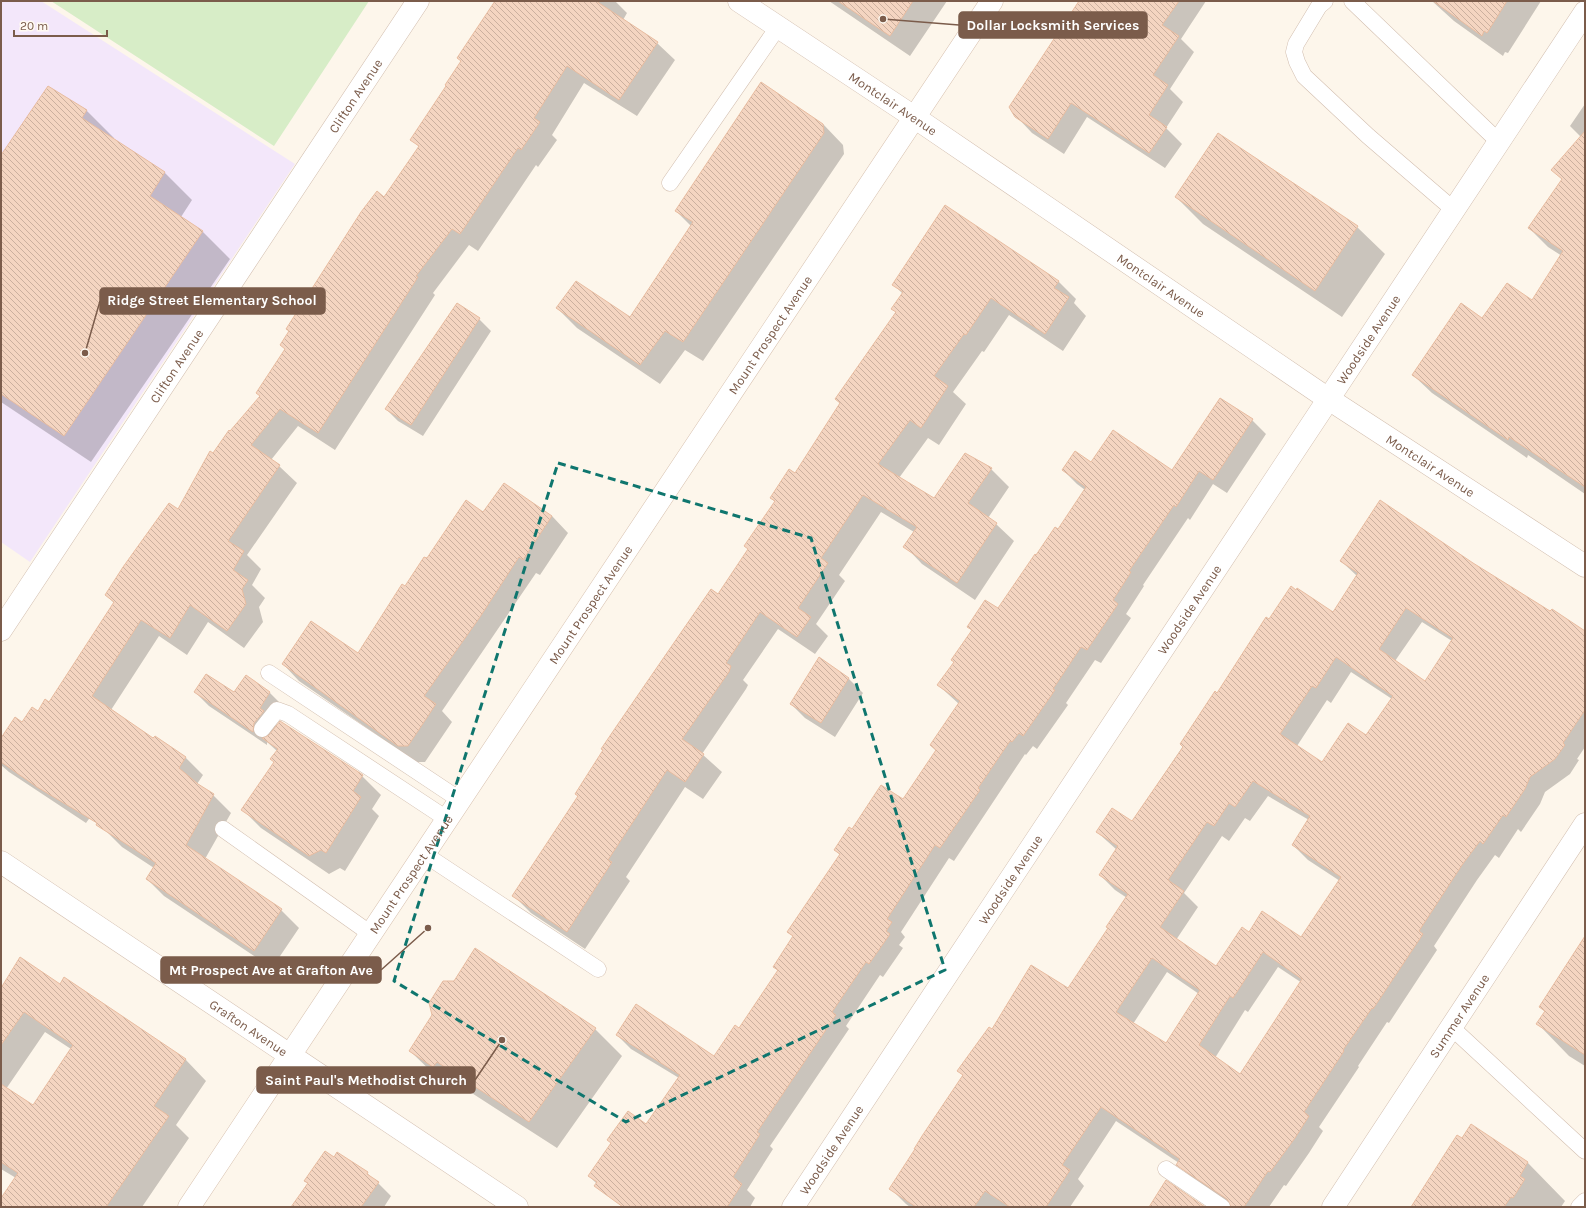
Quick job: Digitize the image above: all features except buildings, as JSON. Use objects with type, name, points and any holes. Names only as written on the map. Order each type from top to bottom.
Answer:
[{"type":"street","name":"Clifton Avenue","points":[[1,630],[418,1]]},
{"type":"street","name":"Montclair Avenue","points":[[739,1],[914,117],[1329,398],[1585,566]]},
{"type":"street","name":"Mount Prospect Avenue","points":[[189,1207],[992,1]]},
{"type":"street","name":"Woodside Avenue","points":[[793,1207],[1585,12]]},
{"type":"street","name":"Summer Avenue","points":[[1333,1207],[1585,824]]},
{"type":"street","name":"Grafton Avenue","points":[[1,862],[517,1207]]},
{"type":"lane","points":[[1325,1],[1319,6],[1296,44],[1294,52],[1304,76],[1368,136],[1454,210]]},
{"type":"lane","points":[[1352,1],[1499,142]]},
{"type":"lane","points":[[670,183],[778,27]]},
{"type":"lane","points":[[269,673],[460,800]]},
{"type":"lane","points":[[262,729],[277,710],[288,714],[447,819]]},
{"type":"lane","points":[[224,829],[371,934]]},
{"type":"lane","points":[[424,854],[598,969]]},
{"type":"lane","points":[[1451,1027],[1585,1151]]},
{"type":"lane","points":[[1166,1170],[1222,1207]]},
{"type":"lane","points":[[1579,1207],[1585,1201]]},
{"type":"highlighted area","points":[[558,463],[811,538],[945,970],[626,1122],[394,981]]},
{"type":"shaded area","points":[[1,1],[41,1],[295,164],[30,562],[1,542]]},
{"type":"green space","points":[[51,1],[369,1],[274,146]]},
{"type":"place","name":"Dollar Locksmith Services","points":[[883,19]]},
{"type":"place","name":"Ridge Street Elementary School","points":[[85,353]]},
{"type":"place","name":"Mt Prospect Ave at Grafton Ave","points":[[428,928]]},
{"type":"place","name":"Saint Paul's Methodist Church","points":[[502,1040]]}]
